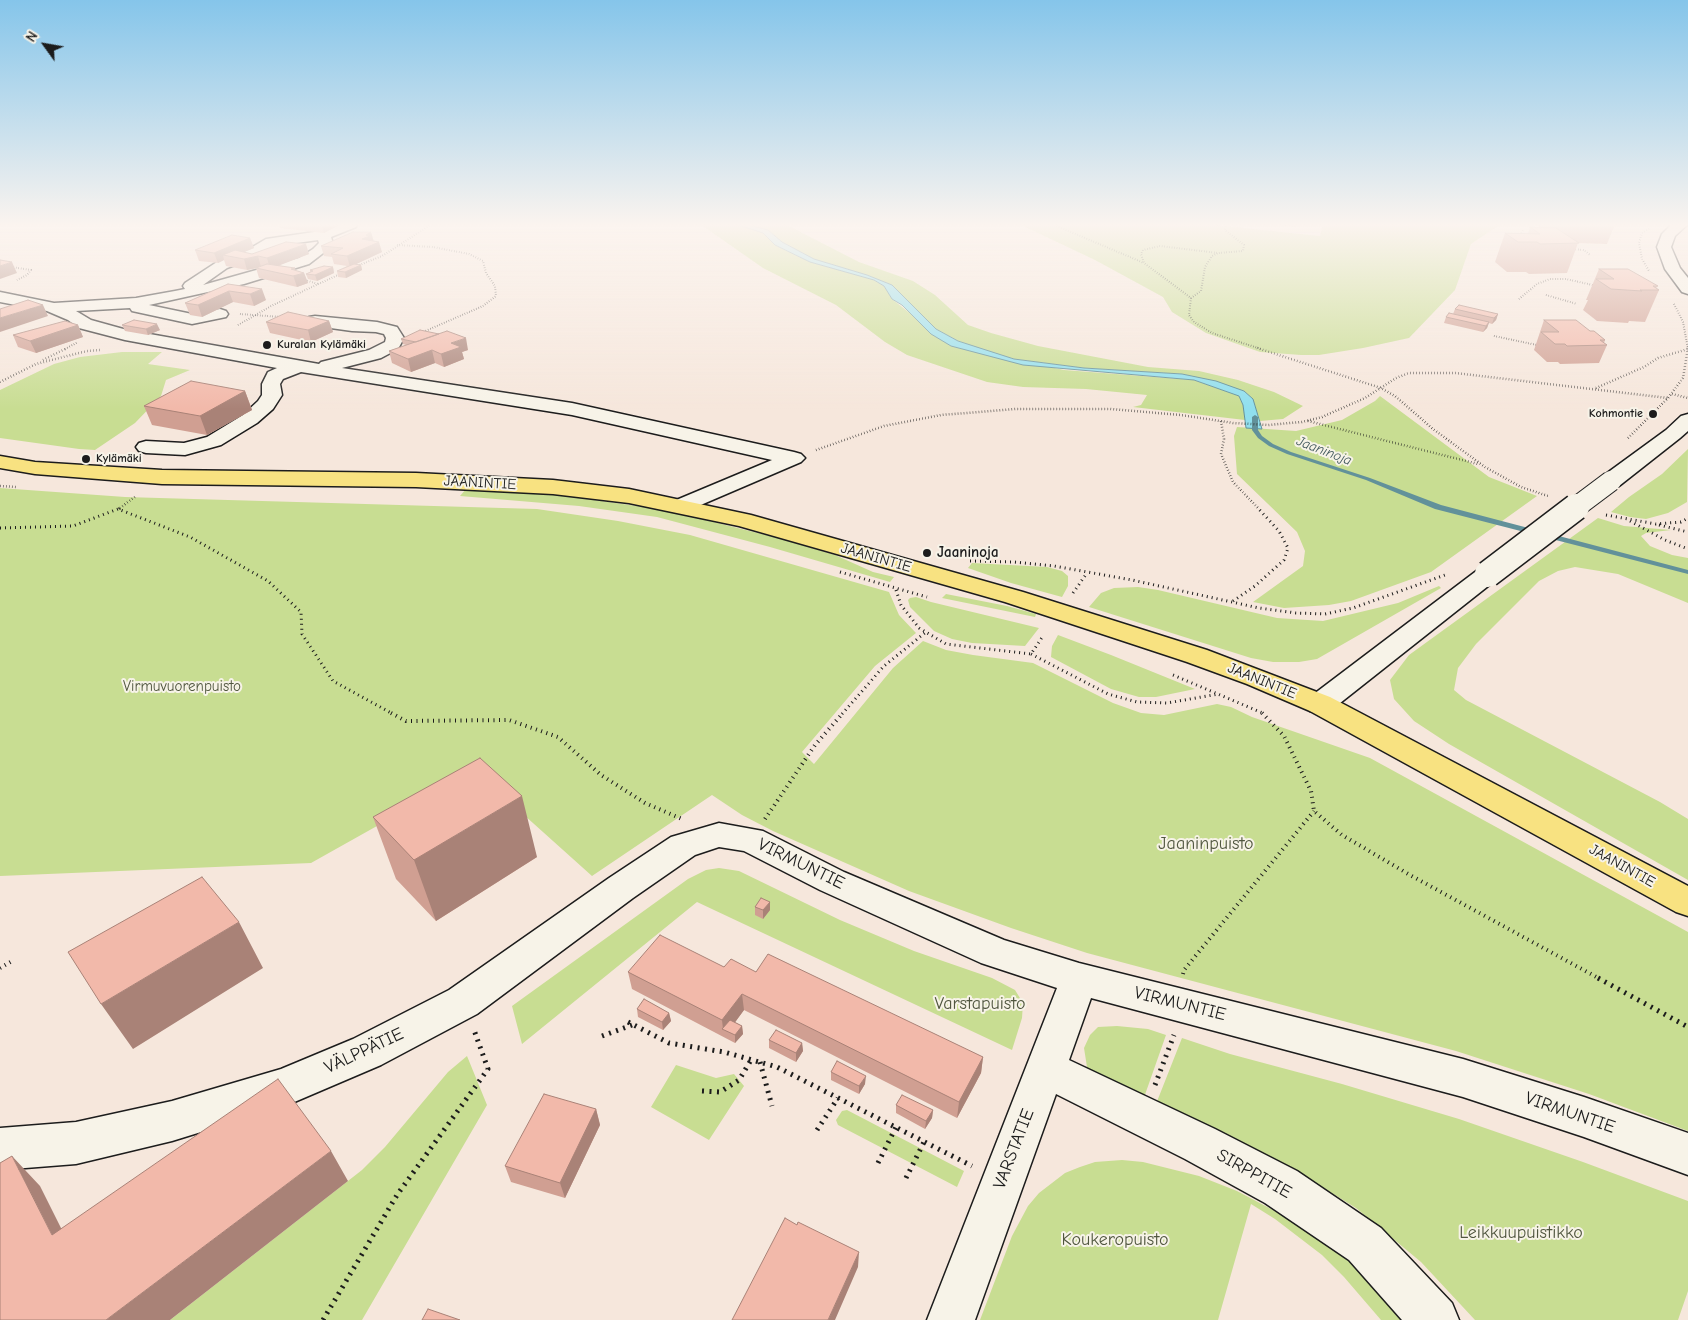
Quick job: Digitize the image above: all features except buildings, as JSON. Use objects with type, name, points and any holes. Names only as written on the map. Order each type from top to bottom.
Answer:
[{"type":"main road","name":"JAANINTIE","points":[[0,462],[35,468],[162,477],[416,480],[553,487],[629,496],[743,520],[1014,597],[1196,656],[1320,704],[1688,902]]},
{"type":"street","points":[[171,297],[193,286]]},
{"type":"street","points":[[51,307],[110,305],[171,297],[219,286]]},
{"type":"street","points":[[0,297],[51,307],[74,316],[85,324],[125,335],[246,358],[572,409],[794,458]]},
{"type":"street","points":[[74,316],[110,305],[192,319],[220,314]]},
{"type":"street","points":[[270,384],[275,376],[287,370],[307,368],[375,354],[392,344],[395,338],[391,331],[377,327],[316,321]]},
{"type":"street","points":[[146,447],[185,449],[214,441],[250,419],[266,405],[272,395],[270,384],[261,365],[246,358]]},
{"type":"street","points":[[1320,704],[1673,434],[1688,420]]},
{"type":"street","points":[[682,506],[794,458]]},
{"type":"street","name":"VÄLPPÄTIE","points":[[0,1149],[76,1143],[172,1121],[284,1087],[367,1052],[463,1002],[620,888],[683,846],[735,838]]},
{"type":"street","name":"VIRMUNTIE","points":[[735,838],[994,952],[1079,979],[1463,1078],[1584,1117],[1688,1154]]},
{"type":"street","name":"VARSTATIE","points":[[951,1320],[1079,979]]},
{"type":"street","name":"SIRPPITIE","points":[[1045,1068],[1280,1187],[1365,1244],[1435,1320]]},
{"type":"path","points":[[196,349],[257,314],[315,286]]},
{"type":"path","points":[[392,344],[457,319],[483,306],[496,296],[496,286]]},
{"type":"path","points":[[1174,286],[1191,298]]},
{"type":"path","points":[[1202,286],[1201,291],[1191,298],[1189,315],[1194,322],[1212,333],[1381,388],[1395,396],[1433,429],[1483,466],[1522,487],[1551,497]]},
{"type":"path","points":[[1519,299],[1535,286]]},
{"type":"path","points":[[1595,286],[1599,287]]},
{"type":"path","points":[[1546,295],[1577,304]]},
{"type":"path","points":[[1625,441],[1668,398],[1683,378],[1688,349],[1683,322],[1670,298]]},
{"type":"path","points":[[257,314],[316,321]]},
{"type":"path","points":[[1494,336],[1537,345]]},
{"type":"path","points":[[0,382],[81,340]]},
{"type":"path","points":[[36,364],[88,351],[105,349]]},
{"type":"path","points":[[1596,388],[1644,367],[1658,358],[1688,349]]},
{"type":"path","points":[[794,458],[884,426],[941,415],[1016,410],[1110,409],[1181,415],[1233,423],[1268,425],[1307,421],[1322,417],[1358,401],[1396,378],[1409,373],[1455,373],[1596,388],[1668,398]]},
{"type":"path","points":[[1671,394],[1688,398]]},
{"type":"path","points":[[1221,421],[1224,439],[1221,454],[1232,482],[1279,531],[1288,548],[1284,560],[1255,586],[1233,601]]},
{"type":"path","points":[[1307,421],[1360,436],[1455,457],[1483,466]]},
{"type":"path","points":[[0,486],[21,487]]},
{"type":"path","points":[[0,528],[74,526],[118,509],[140,493],[132,492]]},
{"type":"path","points":[[118,509],[190,537],[268,581],[301,612],[302,634],[333,681],[406,721],[508,720],[558,737],[601,775],[645,803],[735,838],[884,666],[926,632]]},
{"type":"path","points":[[1597,512],[1688,532]]},
{"type":"path","points":[[1656,524],[1680,522],[1688,518]]},
{"type":"path","points":[[1628,519],[1665,540],[1688,549]]},
{"type":"path","points":[[964,560],[1024,563],[1132,580],[1259,608],[1296,613],[1325,614],[1353,608],[1451,573]]},
{"type":"path","points":[[833,570],[936,599]]},
{"type":"path","points":[[1070,597],[1088,573]]},
{"type":"path","points":[[896,589],[901,605],[920,628],[946,644],[1031,654],[1108,694],[1137,702],[1166,703],[1219,694]]},
{"type":"path","points":[[1031,654],[1044,636]]},
{"type":"path","points":[[1173,674],[1265,714],[1284,736],[1311,791],[1314,811],[1342,835],[1410,875],[1688,1027]]},
{"type":"path","points":[[1143,1116],[1176,1031],[1184,970],[1314,811]]},
{"type":"path","points":[[0,968],[14,960]]},
{"type":"path","points":[[323,1320],[397,1195],[488,1069],[463,1002]]},
{"type":"path","points":[[602,1036],[630,1023],[669,1043],[724,1052],[777,1067],[977,1169]]},
{"type":"path","points":[[702,1091],[720,1092],[739,1080],[751,1060]]},
{"type":"path","points":[[760,1062],[772,1106]]},
{"type":"path","points":[[817,1130],[838,1098]]},
{"type":"path","points":[[878,1163],[896,1127]]},
{"type":"path","points":[[906,1178],[924,1142]]},
{"type":"green space","points":[[798,286],[883,286],[892,299],[951,346],[1064,370],[1194,380],[1239,396],[1243,405],[1245,420],[1133,407],[1141,405],[1147,395],[1086,389],[1023,387],[987,382],[907,355],[885,342],[836,305]]},
{"type":"green space","points":[[893,286],[920,286],[935,295],[968,325],[991,333],[1038,346],[1148,367],[1199,371],[1238,380],[1274,392],[1303,406],[1283,419],[1260,421],[1253,399],[1244,391],[1182,374],[1084,368],[1014,359],[958,341],[936,329]]},
{"type":"green space","points":[[1142,286],[1457,286],[1455,290],[1409,338],[1319,355],[1260,352],[1206,333],[1172,312],[1163,297]]},
{"type":"green space","points":[[122,352],[162,352],[148,364],[190,370],[166,380],[161,396],[135,423],[95,450],[0,438],[0,390],[54,364],[80,357]]},
{"type":"green space","points":[[1380,396],[1489,477],[1537,496],[1431,572],[1351,601],[1329,605],[1284,608],[1253,602],[1303,566],[1305,551],[1297,532],[1237,474],[1234,436],[1237,427],[1296,431],[1342,420],[1375,401]]},
{"type":"green space","points":[[1688,449],[1687,502],[1668,513],[1646,519],[1611,512],[1662,474]]},
{"type":"green space","points":[[0,488],[125,497],[537,509],[618,521],[690,535],[889,592],[899,615],[916,633],[875,666],[802,752],[814,764],[893,668],[923,641],[946,650],[1033,663],[1113,703],[1141,713],[1164,715],[1217,704],[1231,707],[1252,717],[1370,758],[1688,932],[1688,1131],[1589,1094],[1456,1051],[1087,953],[1011,928],[909,891],[773,831],[742,815],[712,795],[592,876],[475,771],[311,863],[0,876]]},
{"type":"green space","points":[[466,489],[545,493],[665,510],[782,539],[835,555],[873,572],[894,577],[890,582],[657,517],[579,506],[460,496]]},
{"type":"green space","points":[[1598,518],[1624,526],[1671,530],[1646,533],[1641,536],[1650,546],[1672,555],[1688,558],[1688,603],[1618,574],[1575,567],[1558,571],[1539,581],[1476,644],[1458,668],[1454,690],[1466,700],[1660,802],[1688,819],[1688,880],[1449,744],[1414,721],[1394,699],[1390,680],[1409,655]]},
{"type":"green space","points":[[972,563],[1047,567],[1062,571],[1068,576],[1068,586],[1062,597],[1011,583],[968,568]]},
{"type":"green space","points":[[1439,586],[1441,588],[1317,659],[1299,662],[1273,662],[1251,658],[1089,607],[1101,593],[1114,588],[1138,587],[1277,618],[1323,621],[1398,603]]},
{"type":"green space","points":[[946,594],[1007,606],[1036,614],[1035,617],[942,598]]},
{"type":"green space","points":[[916,597],[1039,628],[1025,646],[972,643],[952,639],[934,631],[910,607],[908,600]]},
{"type":"green space","points":[[1058,635],[1195,689],[1156,697],[1139,697],[1111,689],[1051,657],[1052,646]]},
{"type":"green space","name":"Varstapuisto","points":[[719,868],[739,871],[840,920],[914,951],[992,978],[1015,990],[1023,1003],[1022,1018],[1012,1050],[697,902],[522,1044],[512,1006],[688,879],[706,870]]},
{"type":"green space","points":[[1117,1026],[1148,1029],[1166,1035],[1141,1106],[1090,1074],[1087,1067],[1084,1048],[1090,1035],[1098,1027]]},
{"type":"green space","name":"Leikkuupuistikko","points":[[1182,1038],[1230,1054],[1342,1084],[1459,1119],[1688,1201],[1688,1291],[1678,1320],[1475,1320],[1421,1262],[1356,1208],[1277,1161],[1156,1104]]},
{"type":"green space","points":[[467,1056],[487,1105],[362,1320],[170,1320],[362,1170],[385,1147],[448,1072]]},
{"type":"green space","points":[[676,1065],[716,1078],[734,1074],[744,1086],[709,1140],[651,1107]]},
{"type":"green space","points":[[847,1110],[964,1171],[957,1187],[838,1125],[836,1120],[842,1111]]},
{"type":"green space","name":"Koukeropuisto","points":[[1122,1160],[1143,1162],[1199,1176],[1237,1191],[1273,1210],[1314,1235],[1350,1262],[1383,1291],[1410,1320],[1381,1320],[1344,1277],[1322,1255],[1275,1219],[1251,1204],[1218,1320],[980,1320],[1012,1236],[1028,1206],[1039,1193],[1065,1173],[1080,1167],[1095,1162]]},
{"type":"water","points":[[884,286],[893,286],[936,329],[958,341],[1014,359],[1084,368],[1182,374],[1216,381],[1244,391],[1253,399],[1262,429],[1246,428],[1243,405],[1239,396],[1194,380],[1023,365],[951,346],[931,334],[902,305],[892,299]]},
{"type":"waterway","name":"Jaaninoja","points":[[1255,417],[1255,430],[1260,437],[1271,445],[1289,453],[1368,479],[1438,507],[1688,572]]},
{"type":"place","name":"Kuralan Kylämäki","points":[[267,345]]},
{"type":"place","name":"Kohmontie","points":[[1653,414]]},
{"type":"place","name":"Kylämäki","points":[[86,459]]},
{"type":"place","name":"Jaaninoja","points":[[927,553]]},
{"type":"park label","name":"Virmuvuorenpuisto","points":[[182,687]]},
{"type":"park label","name":"Jaaninpuisto","points":[[1206,844]]}]
